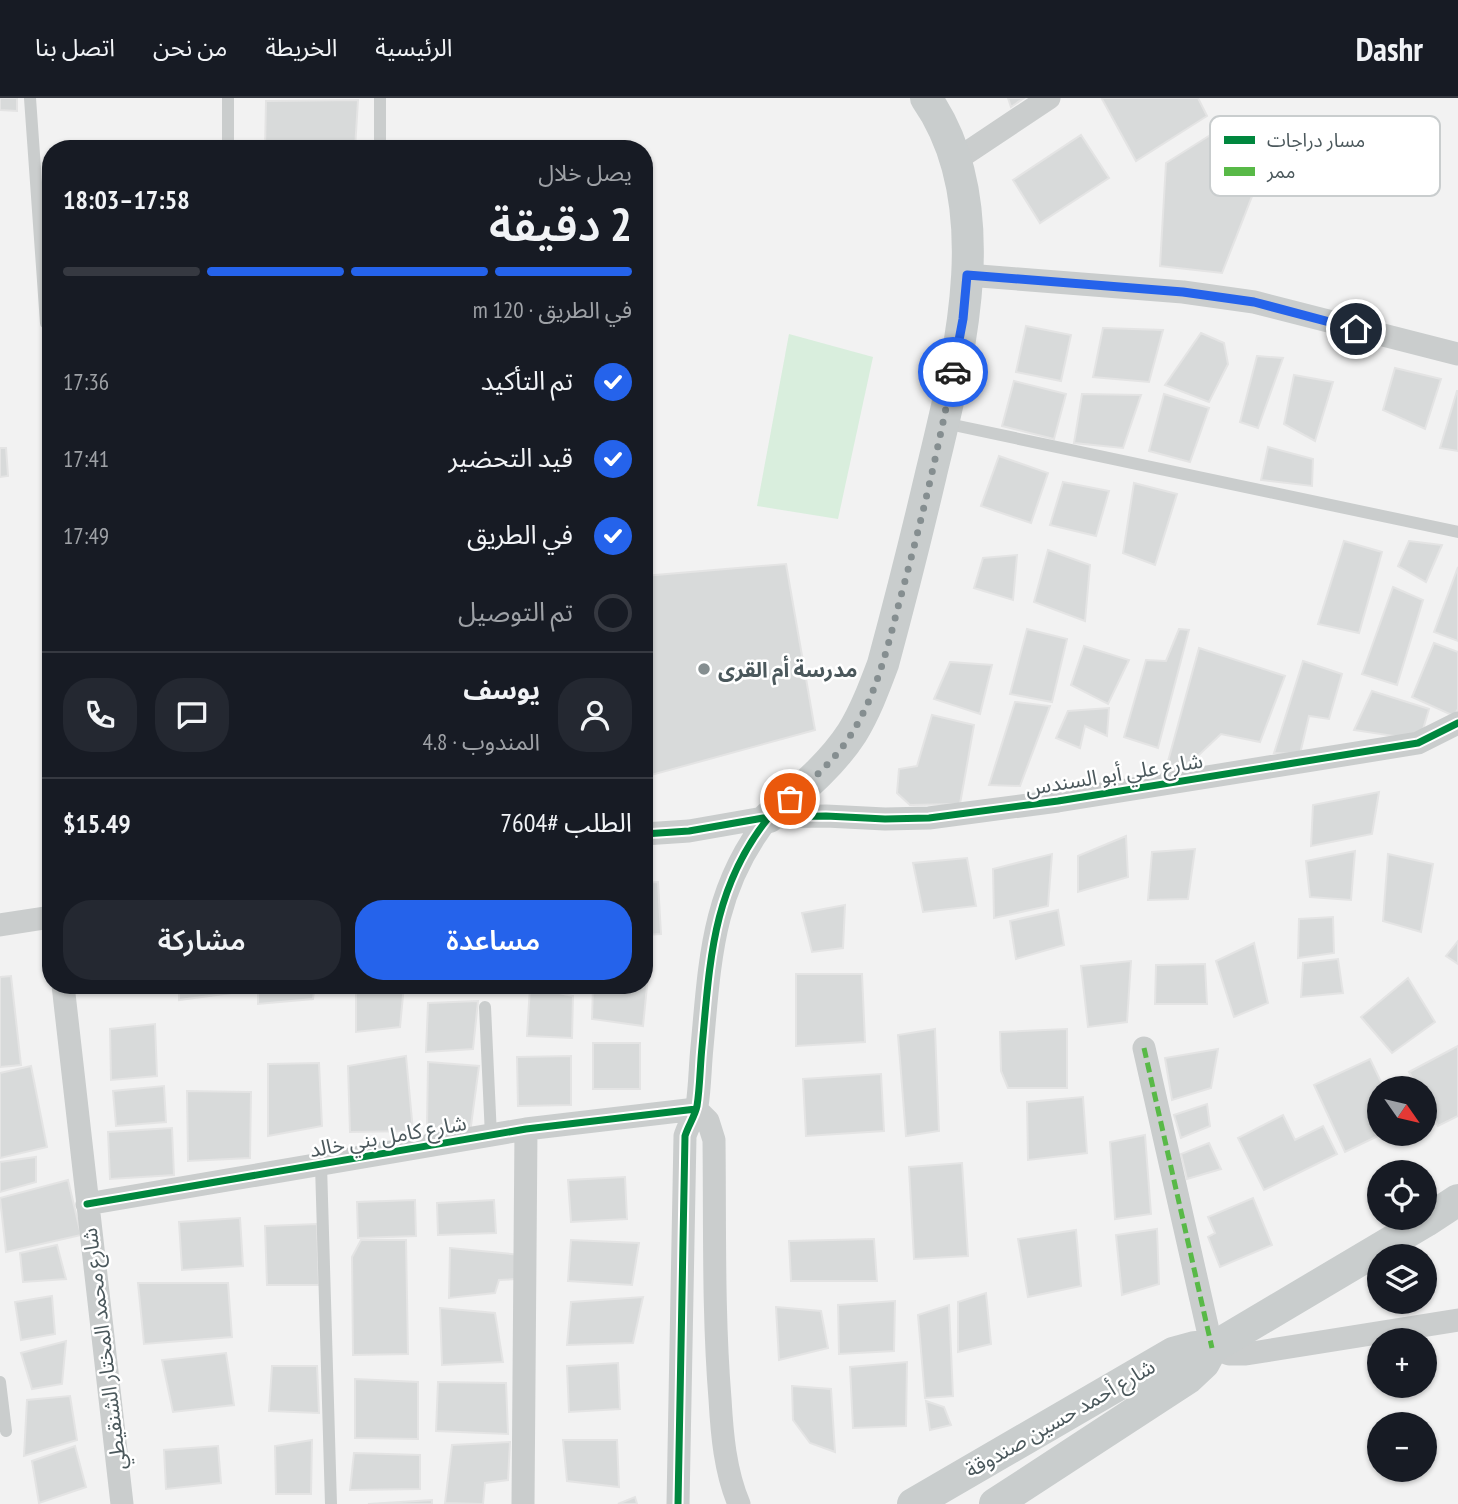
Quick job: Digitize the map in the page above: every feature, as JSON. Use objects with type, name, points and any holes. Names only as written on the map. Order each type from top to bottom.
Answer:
[{"type":"main road","points":[[769,817],[832,759],[852,733],[870,697],[894,625],[943,422],[963,319],[967,275],[963,186],[948,135],[926,98]]},
{"type":"main road","name":"شارع أحمد حسين صندوقة","points":[[995,1504],[1188,1378],[1204,1363],[1212,1348],[1458,1200]]},
{"type":"main road","name":"شارع أحمد حسين صندوقة","points":[[913,1504],[1173,1353],[1195,1347],[1212,1348]]},
{"type":"street","points":[[956,160],[1049,98]]},
{"type":"street","points":[[967,275],[1183,292],[1254,302],[1458,354]]},
{"type":"street","name":"شارع علي أبو السندس","points":[[653,833],[689,831],[769,817],[929,818],[1058,802],[1418,743],[1458,723]]},
{"type":"street","points":[[678,1504],[685,1136],[696,1109],[709,970],[717,925],[736,866],[769,817]]},
{"type":"street","points":[[0,925],[42,918]]},
{"type":"street","name":"شارع محمد المختار الشنقيطي","points":[[63,994],[122,1504]]},
{"type":"street","points":[[1144,1048],[1212,1348],[1229,1354],[1246,1354],[1458,1320]]},
{"type":"street","points":[[696,1109],[708,1121],[714,1140],[716,1353],[723,1437],[731,1479],[740,1504]]},
{"type":"street","name":"شارع كامل بني خالد","points":[[87,1204],[526,1129],[696,1109]]},
{"type":"street","points":[[523,1504],[526,1129]]},
{"type":"lane","points":[[30,98],[42,267]]},
{"type":"lane","points":[[228,98],[228,140]]},
{"type":"lane","points":[[380,98],[380,140]]},
{"type":"lane","points":[[943,422],[1458,532]]},
{"type":"lane","points":[[485,1007],[491,1136]]},
{"type":"lane","points":[[321,1165],[331,1504]]},
{"type":"lane","points":[[0,1382],[6,1431]]},
{"type":"green space","points":[[789,334],[873,357],[838,519],[757,506]]},
{"type":"building","points":[[0,98],[17,98],[17,111],[0,110]]},
{"type":"building","points":[[1008,98],[1024,98],[1011,107]]},
{"type":"building","points":[[1198,98],[1207,116],[1136,161],[1102,99]]},
{"type":"building","points":[[358,100],[356,140],[265,140],[266,101]]},
{"type":"building","points":[[1081,135],[1109,178],[1040,223],[1013,180]]},
{"type":"building","points":[[1210,135],[1210,196],[1252,196],[1222,273],[1160,266],[1166,163]]},
{"type":"building","points":[[1026,326],[1071,335],[1061,381],[1016,372]]},
{"type":"building","points":[[1103,328],[1163,330],[1149,382],[1093,377]]},
{"type":"building","points":[[1201,333],[1224,343],[1228,364],[1209,402],[1165,385]]},
{"type":"building","points":[[1257,356],[1283,358],[1258,428],[1240,422]]},
{"type":"building","points":[[1395,368],[1441,379],[1425,429],[1383,410]]},
{"type":"building","points":[[1294,375],[1333,382],[1315,441],[1284,424]]},
{"type":"building","points":[[1014,381],[1066,394],[1054,439],[1002,426]]},
{"type":"building","points":[[1458,391],[1458,451],[1440,448]]},
{"type":"building","points":[[1082,394],[1141,395],[1123,448],[1074,443]]},
{"type":"building","points":[[1164,394],[1209,408],[1190,462],[1149,451]]},
{"type":"building","points":[[1268,447],[1313,459],[1312,486],[1261,480]]},
{"type":"building","points":[[0,448],[6,448],[8,476],[0,477]]},
{"type":"building","points":[[999,456],[1048,473],[1031,523],[981,506]]},
{"type":"building","points":[[1063,482],[1109,491],[1096,536],[1050,525]]},
{"type":"building","points":[[1134,483],[1177,494],[1155,565],[1123,553]]},
{"type":"building","points":[[1344,541],[1382,552],[1359,633],[1318,624]]},
{"type":"building","points":[[1409,541],[1442,545],[1426,582],[1398,566]]},
{"type":"building","points":[[1048,550],[1090,565],[1085,621],[1034,602]]},
{"type":"building","points":[[1017,555],[1013,600],[974,588],[983,558]]},
{"type":"building","points":[[786,564],[815,730],[653,775],[653,575]]},
{"type":"building","points":[[1458,567],[1458,641],[1434,632]]},
{"type":"building","points":[[1393,587],[1423,600],[1397,685],[1362,674]]},
{"type":"building","points":[[1027,629],[1067,639],[1052,702],[1010,694]]},
{"type":"building","points":[[1179,629],[1189,630],[1158,748],[1124,737],[1146,660],[1166,661]]},
{"type":"building","points":[[1434,643],[1458,652],[1458,709],[1454,716],[1412,697]]},
{"type":"building","points":[[1084,646],[1129,660],[1108,704],[1071,685]]},
{"type":"building","points":[[1199,648],[1285,676],[1260,742],[1221,734],[1186,767],[1175,770],[1167,765]]},
{"type":"building","points":[[1303,661],[1342,674],[1329,719],[1309,716],[1300,754],[1274,753]]},
{"type":"building","points":[[950,662],[992,665],[980,714],[934,699]]},
{"type":"building","points":[[1372,691],[1429,709],[1420,740],[1354,730]]},
{"type":"building","points":[[1015,702],[1050,706],[1020,786],[989,785]]},
{"type":"building","points":[[1109,708],[1107,736],[1085,726],[1080,748],[1056,738],[1068,711]]},
{"type":"building","points":[[932,715],[974,725],[960,804],[910,805],[897,793],[899,769],[917,766]]},
{"type":"building","points":[[1379,792],[1372,834],[1311,846],[1313,805]]},
{"type":"building","points":[[1126,836],[1128,877],[1078,892],[1078,856]]},
{"type":"building","points":[[1195,849],[1188,899],[1148,900],[1152,852]]},
{"type":"building","points":[[1355,851],[1351,900],[1310,897],[1306,861]]},
{"type":"building","points":[[1052,854],[1048,906],[994,918],[993,869]]},
{"type":"building","points":[[1388,854],[1433,864],[1421,932],[1383,921]]},
{"type":"building","points":[[967,858],[976,906],[923,912],[913,863]]},
{"type":"building","points":[[653,882],[658,882],[661,934],[653,934]]},
{"type":"building","points":[[845,905],[843,948],[812,952],[802,913]]},
{"type":"building","points":[[1058,910],[1064,945],[1016,959],[1010,921]]},
{"type":"building","points":[[1333,917],[1334,953],[1298,958],[1299,919]]},
{"type":"building","points":[[1458,941],[1458,964],[1446,956]]},
{"type":"building","points":[[1254,943],[1268,1003],[1234,1017],[1216,961]]},
{"type":"building","points":[[1338,959],[1343,993],[1301,997],[1303,963]]},
{"type":"building","points":[[1131,961],[1127,1022],[1088,1027],[1081,966]]},
{"type":"building","points":[[1205,964],[1207,1004],[1155,1004],[1156,965]]},
{"type":"building","points":[[796,974],[862,974],[865,1042],[796,1046]]},
{"type":"building","points":[[11,976],[21,1065],[0,1067],[0,977]]},
{"type":"building","points":[[1408,978],[1435,1022],[1392,1053],[1361,1017]]},
{"type":"building","points":[[179,994],[224,994],[179,1000]]},
{"type":"building","points":[[258,994],[314,994],[313,999],[258,1004]]},
{"type":"building","points":[[356,994],[403,994],[400,1027],[356,1032]]},
{"type":"building","points":[[530,994],[573,996],[572,1038],[527,1036]]},
{"type":"building","points":[[593,994],[646,994],[643,1026],[592,1019]]},
{"type":"building","points":[[478,1001],[473,1049],[426,1052],[428,1003]]},
{"type":"building","points":[[155,1024],[157,1076],[111,1080],[110,1029]]},
{"type":"building","points":[[935,1029],[939,1131],[906,1136],[898,1035]]},
{"type":"building","points":[[1067,1029],[1067,1088],[1008,1088],[1001,1071],[1000,1032]]},
{"type":"building","points":[[593,1043],[640,1043],[640,1089],[593,1089]]},
{"type":"building","points":[[1458,1046],[1458,1116],[1438,1126],[1437,1076],[1411,1076],[1409,1072]]},
{"type":"building","points":[[1218,1049],[1211,1088],[1172,1100],[1165,1058]]},
{"type":"building","points":[[406,1056],[413,1131],[350,1132],[348,1066]]},
{"type":"building","points":[[571,1056],[571,1105],[518,1106],[517,1057]]},
{"type":"building","points":[[1370,1059],[1378,1076],[1367,1076],[1367,1141],[1345,1152],[1314,1085]]},
{"type":"building","points":[[428,1062],[479,1066],[470,1133],[427,1127]]},
{"type":"building","points":[[319,1063],[322,1126],[268,1136],[268,1064]]},
{"type":"building","points":[[31,1066],[47,1147],[0,1158],[0,1073]]},
{"type":"building","points":[[881,1074],[884,1131],[806,1136],[803,1079]]},
{"type":"building","points":[[164,1086],[166,1122],[116,1126],[113,1091]]},
{"type":"building","points":[[187,1091],[251,1092],[250,1158],[188,1161]]},
{"type":"building","points":[[1083,1097],[1087,1153],[1028,1160],[1027,1102]]},
{"type":"building","points":[[1207,1104],[1210,1126],[1181,1138],[1174,1115]]},
{"type":"building","points":[[1283,1115],[1295,1140],[1323,1126],[1337,1154],[1264,1190],[1238,1138]]},
{"type":"building","points":[[172,1128],[174,1175],[110,1179],[108,1132]]},
{"type":"building","points":[[1145,1135],[1151,1214],[1115,1219],[1110,1142]]},
{"type":"building","points":[[1209,1143],[1221,1169],[1187,1179],[1181,1154]]},
{"type":"building","points":[[36,1157],[36,1182],[0,1192],[0,1162]]},
{"type":"building","points":[[962,1163],[968,1256],[914,1259],[909,1167]]},
{"type":"building","points":[[625,1177],[627,1219],[571,1222],[568,1180]]},
{"type":"building","points":[[68,1180],[81,1235],[6,1252],[0,1198]]},
{"type":"building","points":[[1253,1198],[1272,1245],[1220,1267],[1208,1237],[1215,1233],[1208,1217]]},
{"type":"building","points":[[415,1200],[416,1236],[358,1238],[357,1202]]},
{"type":"building","points":[[494,1200],[496,1233],[438,1235],[437,1203]]},
{"type":"building","points":[[240,1218],[243,1266],[182,1270],[179,1222]]},
{"type":"building","points":[[317,1224],[319,1285],[267,1285],[265,1226]]},
{"type":"building","points":[[1157,1229],[1159,1284],[1122,1295],[1116,1235]]},
{"type":"building","points":[[1076,1230],[1081,1286],[1028,1297],[1018,1239]]},
{"type":"building","points":[[874,1239],[877,1281],[791,1281],[789,1241]]},
{"type":"building","points":[[361,1240],[406,1240],[408,1354],[353,1355],[352,1257]]},
{"type":"building","points":[[571,1240],[639,1243],[632,1285],[568,1281]]},
{"type":"building","points":[[57,1245],[66,1279],[23,1282],[20,1253]]},
{"type":"building","points":[[450,1248],[522,1255],[517,1279],[499,1280],[495,1293],[449,1298]]},
{"type":"building","points":[[138,1283],[228,1283],[232,1337],[144,1344]]},
{"type":"building","points":[[986,1293],[991,1344],[958,1352],[958,1302]]},
{"type":"building","points":[[52,1296],[55,1334],[21,1340],[15,1302]]},
{"type":"building","points":[[643,1297],[633,1343],[567,1345],[571,1302]]},
{"type":"building","points":[[895,1301],[894,1351],[839,1354],[838,1305]]},
{"type":"building","points":[[949,1305],[953,1396],[925,1398],[918,1315]]},
{"type":"building","points":[[776,1307],[821,1311],[828,1348],[779,1360]]},
{"type":"building","points":[[440,1308],[495,1313],[503,1362],[442,1365]]},
{"type":"building","points":[[66,1341],[62,1384],[32,1389],[21,1353]]},
{"type":"building","points":[[226,1353],[234,1405],[173,1412],[162,1360]]},
{"type":"building","points":[[907,1362],[906,1426],[853,1428],[850,1367]]},
{"type":"building","points":[[618,1363],[620,1409],[569,1412],[567,1366]]},
{"type":"building","points":[[272,1366],[317,1366],[319,1413],[269,1411]]},
{"type":"building","points":[[355,1379],[418,1382],[418,1439],[355,1438]]},
{"type":"building","points":[[438,1382],[506,1383],[508,1434],[436,1431]]},
{"type":"building","points":[[792,1386],[831,1389],[835,1452],[810,1443],[793,1420]]},
{"type":"building","points":[[70,1396],[77,1440],[24,1456],[27,1400]]},
{"type":"building","points":[[926,1401],[944,1407],[951,1425],[930,1430]]},
{"type":"building","points":[[312,1440],[311,1494],[276,1494],[275,1446]]},
{"type":"building","points":[[563,1440],[617,1440],[619,1487],[567,1481]]},
{"type":"building","points":[[510,1442],[508,1480],[485,1483],[483,1504],[445,1503],[452,1445]]},
{"type":"building","points":[[75,1446],[86,1487],[39,1503],[32,1461]]},
{"type":"building","points":[[218,1446],[221,1483],[166,1489],[164,1450]]},
{"type":"building","points":[[354,1453],[420,1455],[420,1489],[350,1490]]},
{"type":"building","points":[[635,1497],[637,1504],[618,1504]]},
{"type":"building","points":[[432,1500],[432,1504],[368,1504]]},
{"type":"marked path","points":[[1144,1048],[1212,1348]]},
{"type":"cycle path","points":[[653,833],[689,831],[769,817],[929,818],[1058,801],[1418,743],[1458,723]]},
{"type":"cycle path","points":[[678,1504],[685,1136],[697,1106],[708,985],[717,926],[736,871],[750,844],[769,817]]},
{"type":"cycle path","points":[[87,1204],[526,1129],[696,1109]]},
{"type":"way so far","points":[[790,799],[832,759],[852,733],[883,664],[911,560],[953,372]]},
{"type":"place","name":"مدرسة أم القرى","points":[[704,669]]},
{"type":"route","points":[[953,372],[963,319],[967,275],[1183,292],[1254,302],[1356,329]]}]
